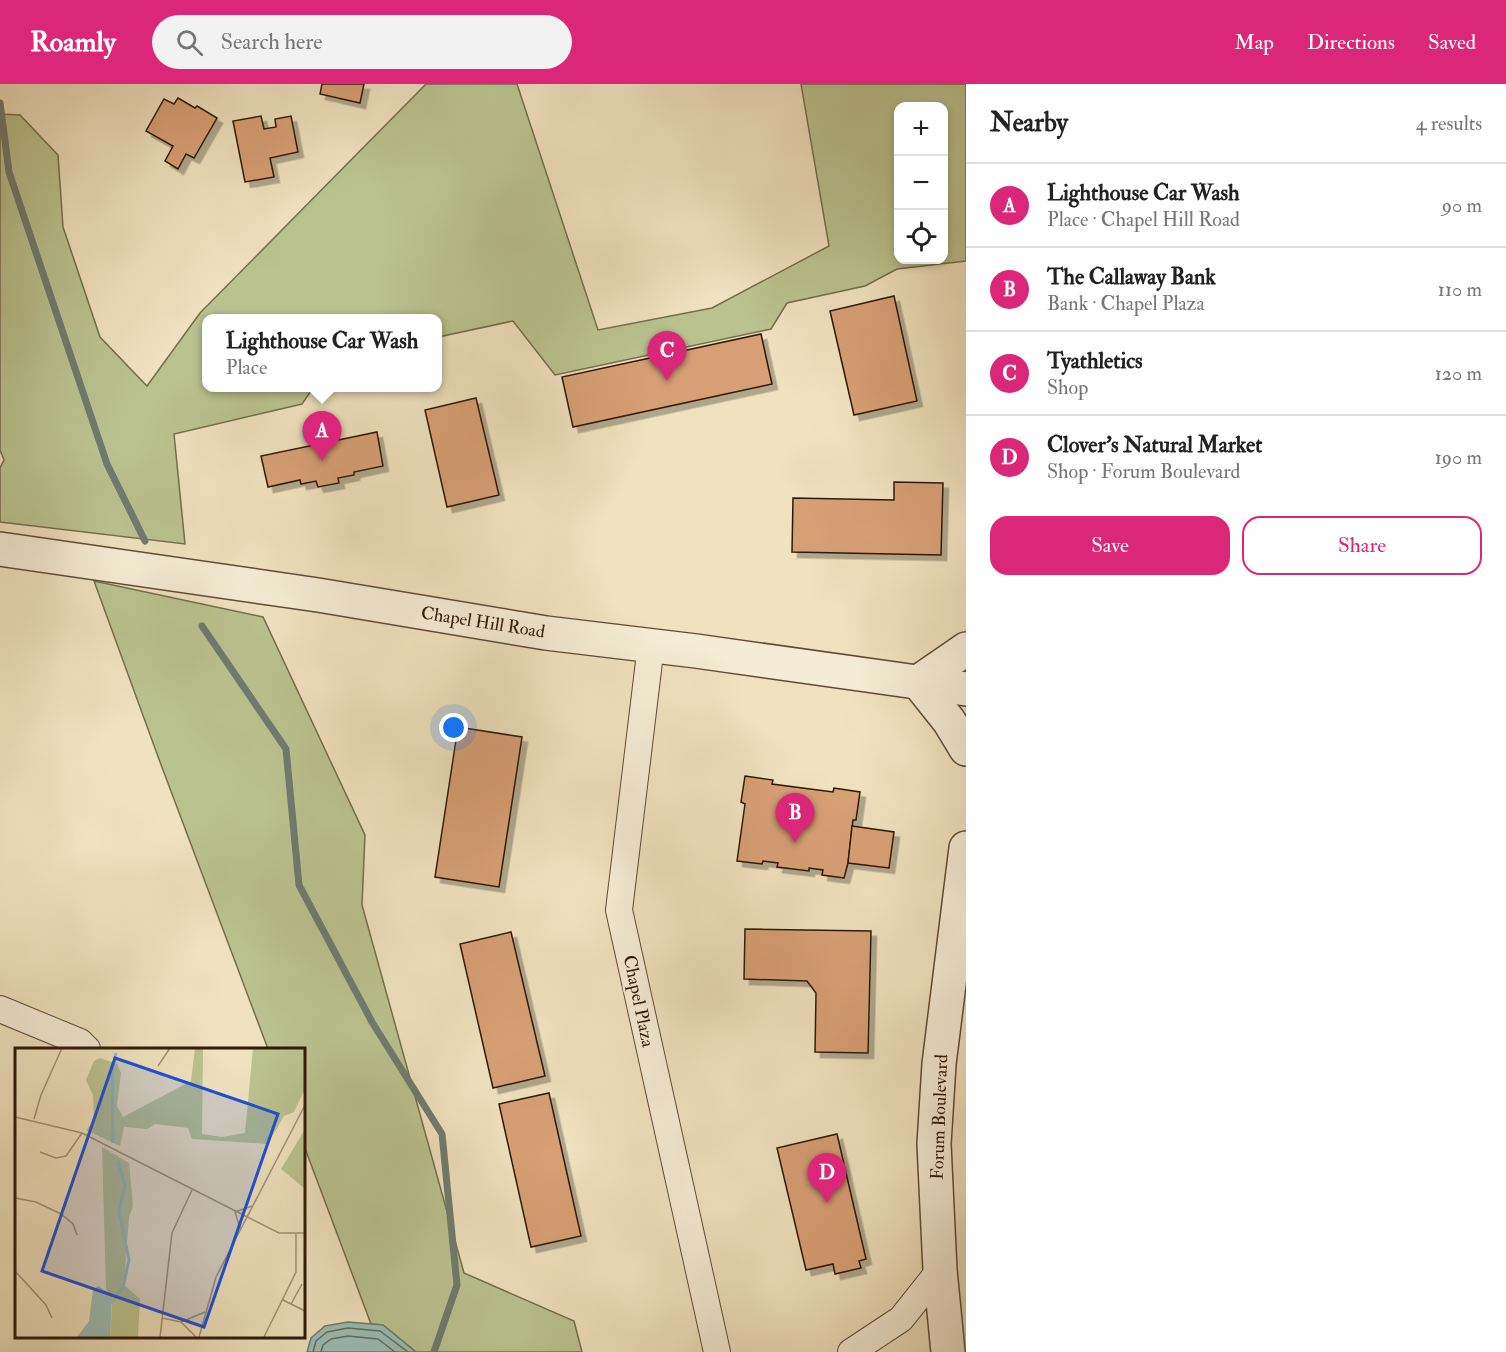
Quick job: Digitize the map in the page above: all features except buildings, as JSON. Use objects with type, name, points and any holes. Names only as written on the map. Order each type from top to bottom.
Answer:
[{"type":"street","name":"Chapel Hill Road","points":[[0,549],[318,595],[546,633],[651,645],[966,689]]},
{"type":"street","name":"Chapel Plaza","points":[[651,645],[619,910],[717,1352]]},
{"type":"street","points":[[966,649],[918,682],[949,721],[966,749]]},
{"type":"street","name":"Forum Boulevard","points":[[948,1352],[940,1270],[934,1144],[939,1064],[966,848]]},
{"type":"street","points":[[0,1009],[80,1042],[86,1048]]},
{"type":"street","points":[[851,1352],[902,1319],[940,1270]]},
{"type":"green space","points":[[426,84],[517,84],[598,330],[712,308],[829,246],[801,84],[966,84],[966,261],[948,263],[948,102],[894,102],[894,264],[940,264],[897,269],[865,286],[787,303],[771,329],[555,375],[513,321],[442,336],[442,314],[202,314],[202,392],[310,392],[302,404],[174,434],[185,544],[0,522],[0,468],[4,460],[0,450],[0,114],[20,115],[58,155],[63,227],[100,337],[147,386],[200,313]]},
{"type":"green space","points":[[94,581],[263,617],[365,835],[362,905],[464,1273],[574,1321],[582,1352],[416,1352],[383,1325],[371,1324],[304,1146],[304,1048],[268,1048]]},
{"type":"water","points":[[348,1322],[383,1325],[416,1352],[307,1352],[311,1338],[325,1326]]},
{"type":"waterway","points":[[0,103],[9,172],[107,464],[145,541]]},
{"type":"waterway","points":[[202,626],[286,749],[299,885],[372,1022],[442,1134],[457,1285],[434,1352]]},
{"type":"place","name":"Tyathletics","points":[[667,381]]},
{"type":"place","name":"Lighthouse Car Wash","points":[[322,461]]},
{"type":"place","name":"The Callaway Bank","points":[[795,843]]},
{"type":"place","name":"Clover's Natural Market","points":[[827,1203]]}]
